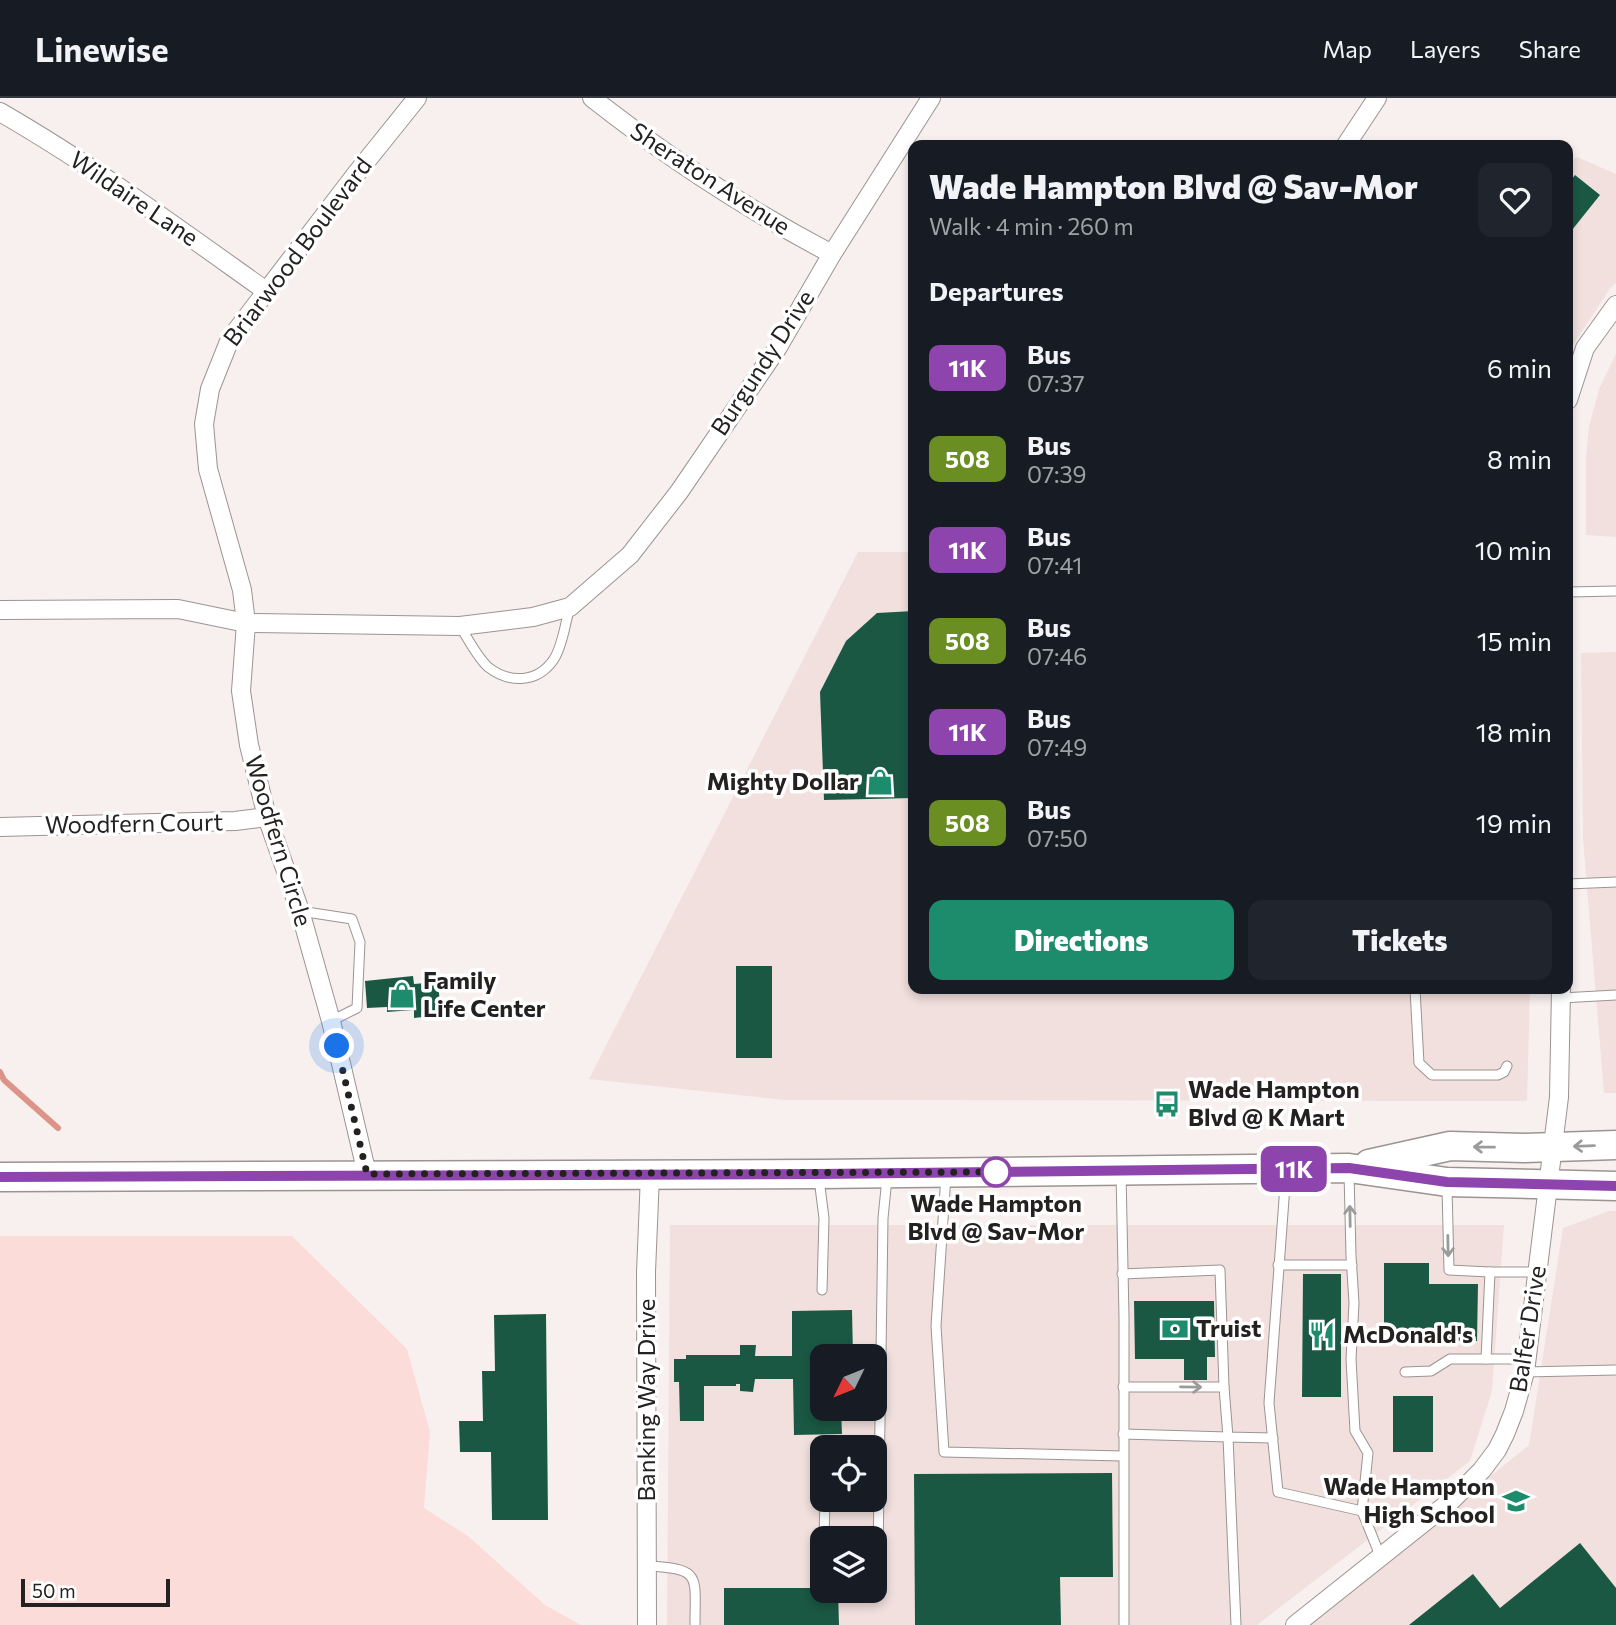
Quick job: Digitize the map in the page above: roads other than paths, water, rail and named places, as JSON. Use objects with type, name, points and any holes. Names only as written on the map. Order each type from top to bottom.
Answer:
[{"type":"main road","points":[[1349,1168],[1450,1146],[1616,1146]]},
{"type":"main road","points":[[0,1177],[1121,1172],[1349,1168],[1447,1182],[1616,1186]]},
{"type":"street","name":"Briarwood Boulevard","points":[[246,623],[242,590],[208,469],[204,424],[209,389],[230,339],[417,98]]},
{"type":"street","name":"Sheraton Avenue","points":[[592,98],[628,126],[748,207],[832,254]]},
{"type":"street","name":"Burgundy Drive","points":[[246,623],[460,626],[533,617],[570,607],[630,555],[655,525],[778,347],[832,254],[931,98]]},
{"type":"street","points":[[1349,140],[1377,98]]},
{"type":"street","name":"Wildaire Lane","points":[[0,112],[134,197],[266,291]]},
{"type":"street","points":[[1573,385],[1585,348],[1616,305]]},
{"type":"street","points":[[0,610],[178,609],[246,623]]},
{"type":"street","name":"Woodfern Circle","points":[[246,623],[241,691],[249,745],[267,817],[300,911],[331,1021],[367,1174]]},
{"type":"street","name":"Woodfern Court","points":[[0,827],[235,821],[267,817]]},
{"type":"street","name":"Balfer Drive","points":[[1295,1625],[1452,1500],[1482,1470],[1505,1434],[1514,1411],[1525,1366],[1537,1272],[1559,1097],[1561,994]]},
{"type":"street","name":"Banking Way Drive","points":[[647,1625],[646,1272],[650,1175]]},
{"type":"lane","points":[[1573,592],[1616,591]]},
{"type":"lane","points":[[460,626],[486,666],[506,677],[527,680],[542,672],[555,658],[570,607]]},
{"type":"lane","points":[[1573,884],[1616,882]]},
{"type":"lane","points":[[300,911],[352,919],[360,942],[357,1008],[331,1021]]},
{"type":"lane","points":[[1573,993],[1616,995]]},
{"type":"lane","points":[[1415,994],[1419,1063],[1432,1075],[1498,1075],[1504,1072],[1507,1066]]},
{"type":"lane","points":[[1349,1168],[1355,1432],[1368,1454],[1362,1511],[1381,1558]]},
{"type":"lane","points":[[1286,1169],[1269,1403],[1278,1492],[1362,1511]]},
{"type":"lane","points":[[1121,1172],[1124,1625]]},
{"type":"lane","points":[[880,1435],[883,1218],[887,1173]]},
{"type":"lane","points":[[947,1173],[936,1326],[944,1452],[1123,1456]]},
{"type":"lane","points":[[819,1174],[824,1219],[822,1290]]},
{"type":"lane","points":[[1447,1182],[1449,1270],[1537,1272]]},
{"type":"lane","points":[[1278,1265],[1352,1265]]},
{"type":"lane","points":[[1122,1274],[1220,1270],[1236,1625]]},
{"type":"lane","points":[[1486,1359],[1490,1272]]},
{"type":"lane","points":[[1405,1371],[1431,1371],[1450,1359],[1486,1359],[1525,1366],[1616,1370]]},
{"type":"lane","points":[[1123,1387],[1224,1387]]},
{"type":"lane","points":[[1123,1434],[1273,1438]]},
{"type":"lane","points":[[648,1566],[680,1568],[691,1576],[695,1584],[695,1625]]},
{"type":"waterway","points":[[0,1072],[4,1080],[58,1128]]},
{"type":"place","name":"Mighty Dollar","points":[[880,782]]},
{"type":"place","name":"Family Life Center","points":[[402,995]]},
{"type":"place","name":"Wade Hampton Blvd @ K Mart","points":[[1167,1104]]},
{"type":"place","name":"Wade Hampton Blvd @ Sav-Mor","points":[[996,1172]]},
{"type":"place","name":"Truist","points":[[1175,1329]]},
{"type":"place","name":"McDonald's","points":[[1322,1335]]},
{"type":"place","name":"Wade Hampton High School","points":[[1516,1501]]}]
